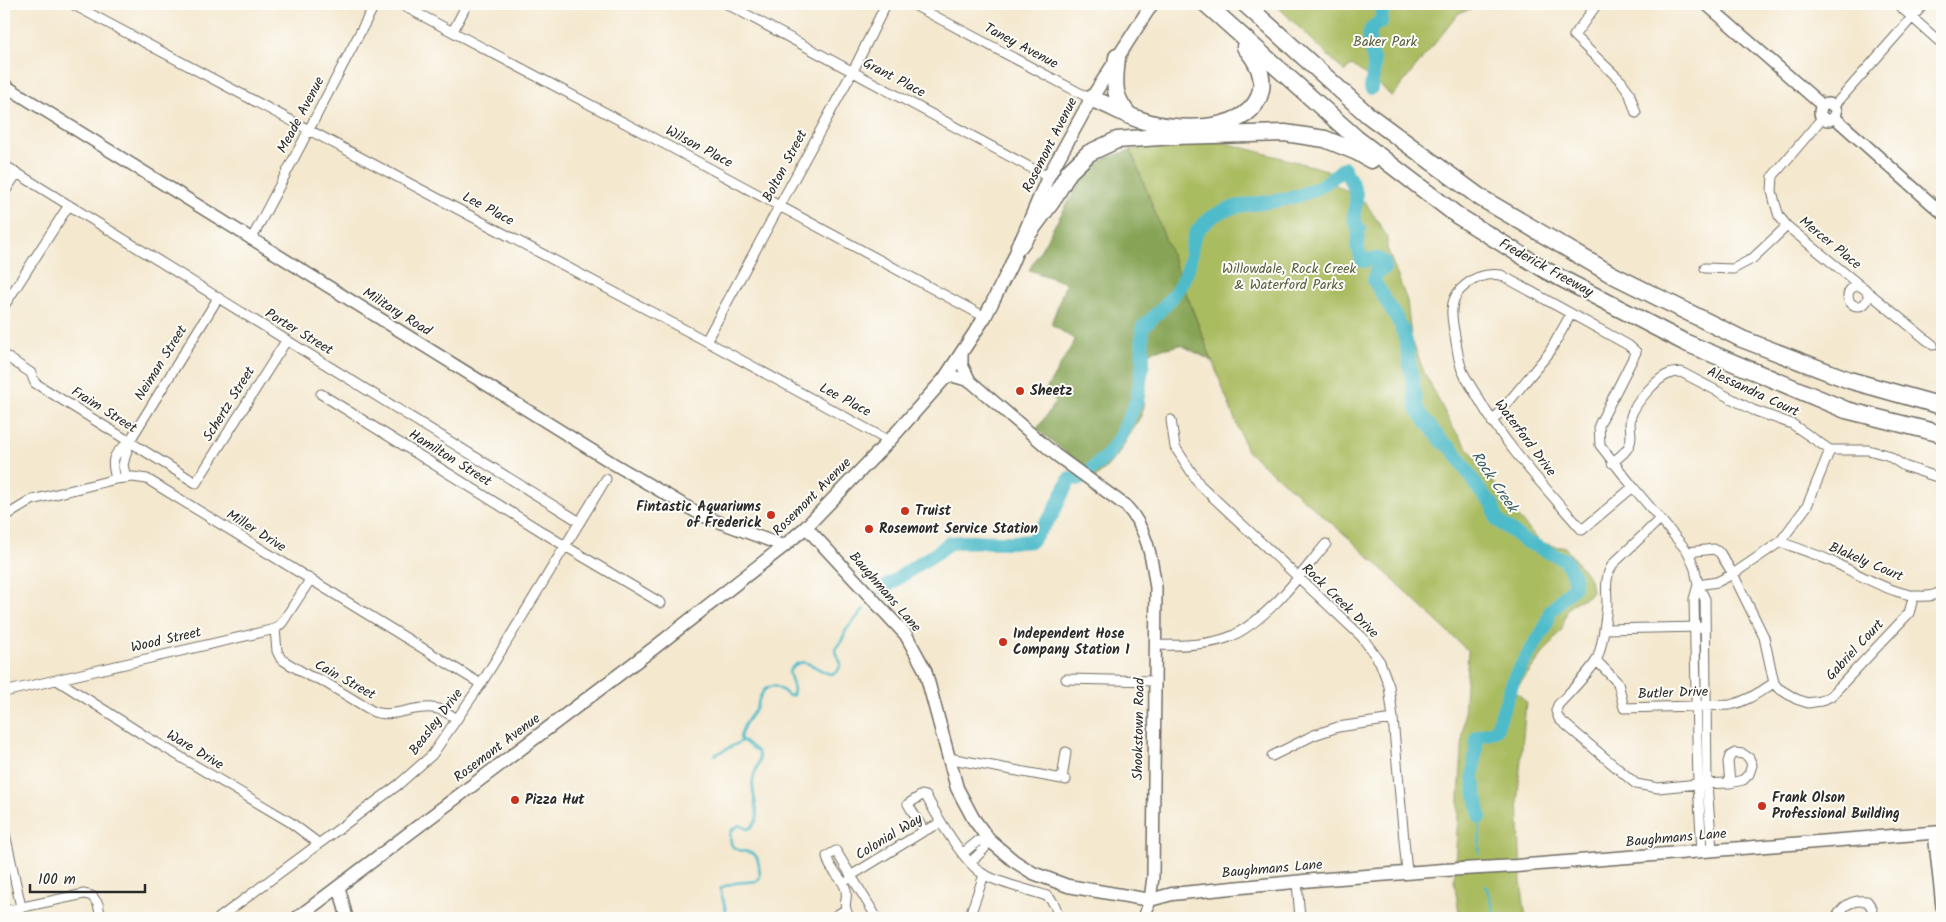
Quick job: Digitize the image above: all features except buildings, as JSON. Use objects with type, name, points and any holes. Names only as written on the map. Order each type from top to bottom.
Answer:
[{"type":"highway","name":"Frederick Freeway","points":[[1245,4],[1368,115],[1481,198],[1611,274],[1742,339],[1849,380],[1942,406]]},
{"type":"highway","points":[[1091,99],[1106,103],[1130,116],[1164,126],[1182,128],[1228,122],[1243,115],[1258,100],[1261,88],[1261,74],[1257,61],[1208,5]]},
{"type":"highway","name":"Frederick Freeway","points":[[1208,5],[1356,138],[1458,216],[1547,271],[1684,342],[1846,410],[1942,434]]},
{"type":"highway","points":[[1117,57],[1115,93],[1122,107],[1130,116]]},
{"type":"highway","points":[[1091,99],[1117,120],[1134,127],[1174,136]]},
{"type":"highway","points":[[1019,246],[1052,202],[1069,172],[1089,153],[1116,140],[1174,136],[1285,133],[1325,139],[1365,157],[1422,196],[1458,216]]},
{"type":"main road","name":"Rosemont Avenue","points":[[297,918],[660,644],[784,546],[806,527],[889,441],[944,379],[985,317],[1019,246],[1048,177],[1091,99],[1149,5]]},
{"type":"main road","name":"Baughmans Lane","points":[[806,527],[906,635],[926,670],[953,759],[957,788],[973,818],[989,840],[1014,861],[1033,872],[1068,886],[1150,900],[1172,894],[1297,882],[1938,832]]},
{"type":"street","name":"Lee Place","points":[[72,4],[706,341],[889,441]]},
{"type":"street","name":"Meade Avenue","points":[[251,240],[375,4]]},
{"type":"street","name":"Wilson Place","points":[[400,4],[985,317]]},
{"type":"street","points":[[452,31],[467,4]]},
{"type":"street","name":"Grant Place","points":[[727,4],[1048,177]]},
{"type":"street","name":"Bolton Street","points":[[706,341],[852,71],[886,4]]},
{"type":"street","name":"Taney Avenue","points":[[912,4],[1091,99]]},
{"type":"street","points":[[1597,4],[1574,36],[1621,82],[1628,92],[1636,113]]},
{"type":"street","points":[[1706,4],[1942,213]]},
{"type":"street","points":[[1897,4],[1942,44]]},
{"type":"street","name":"Mercer Place","points":[[1924,4],[1773,176],[1772,191],[1779,216],[1787,226],[1933,345]]},
{"type":"street","name":"Military Road","points":[[4,85],[614,464],[691,509],[723,524],[784,546]]},
{"type":"street","name":"Porter Street","points":[[4,165],[580,522]]},
{"type":"street","points":[[4,193],[17,173]]},
{"type":"street","points":[[4,306],[69,205]]},
{"type":"street","points":[[1705,268],[1733,270],[1752,259],[1787,226]]},
{"type":"street","name":"Waterford Drive","points":[[1632,487],[1582,530],[1535,477],[1492,422],[1462,370],[1452,324],[1451,308],[1455,296],[1466,284],[1479,276],[1501,275],[1628,345],[1636,352],[1599,425],[1600,445],[1612,463],[1688,552],[1695,569],[1698,585],[1705,599],[1706,627],[1701,706]]},
{"type":"street","name":"Neiman Street","points":[[126,478],[123,465],[129,442],[218,298]]},
{"type":"street","points":[[1492,422],[1549,353],[1571,314]]},
{"type":"street","name":"Schertz Street","points":[[196,483],[286,340]]},
{"type":"street","points":[[962,354],[962,365],[970,381]]},
{"type":"street","name":"Fraim Street","points":[[4,355],[31,373],[34,383],[196,483]]},
{"type":"street","name":"Alessandra Court","points":[[1612,463],[1626,450],[1630,442],[1629,423],[1631,414],[1639,400],[1670,373],[1681,372],[1753,410],[1792,424],[1830,450]]},
{"type":"street","points":[[944,379],[952,376],[970,381]]},
{"type":"street","name":"Shookstown Road","points":[[970,381],[1056,455],[1126,506],[1136,516],[1143,532],[1154,568],[1156,588],[1153,878],[1150,900],[1144,918]]},
{"type":"street","name":"Hamilton Street","points":[[321,394],[565,546],[661,603]]},
{"type":"street","name":"Rock Creek Drive","points":[[1172,420],[1175,447],[1200,485],[1362,637],[1380,662],[1389,686],[1394,719],[1407,873]]},
{"type":"street","name":"Neiman Street","points":[[116,479],[113,458],[116,452],[129,442]]},
{"type":"street","points":[[1698,585],[1717,582],[1733,574],[1780,542],[1807,506],[1830,450],[1868,450],[1887,455],[1904,466],[1942,477]]},
{"type":"street","name":"Miller Drive","points":[[4,517],[32,500],[116,479],[139,477],[147,479],[481,684]]},
{"type":"street","name":"Beasley Drive","points":[[219,918],[413,772],[432,755],[481,684],[606,479]]},
{"type":"street","points":[[1659,520],[1613,564],[1608,572],[1605,584],[1607,603],[1604,629],[1596,660],[1558,705],[1556,711],[1559,719],[1636,784],[1658,788],[1730,783]]},
{"type":"street","name":"Blakely Court","points":[[1780,542],[1830,561],[1882,586],[1914,595],[1934,597],[1942,591]]},
{"type":"street","points":[[1155,645],[1179,646],[1210,642],[1233,635],[1269,610],[1326,544]]},
{"type":"street","points":[[1688,552],[1714,550],[1720,553],[1733,574],[1764,637],[1774,683]]},
{"type":"street","points":[[275,629],[282,623],[310,580]]},
{"type":"street","name":"Waterford Drive","points":[[1698,585],[1694,599],[1701,706],[1702,784],[1707,850]]},
{"type":"street","name":"Gabriel Court","points":[[1774,683],[1783,692],[1796,699],[1808,702],[1821,701],[1831,696],[1910,613],[1914,595]]},
{"type":"street","points":[[1604,629],[1706,627]]},
{"type":"street","name":"Wood Street","points":[[4,692],[275,629]]},
{"type":"street","name":"Cain Street","points":[[275,629],[277,650],[281,659],[308,676],[321,680],[374,712],[382,714],[417,708],[433,708],[445,711],[457,719]]},
{"type":"street","name":"Butler Drive","points":[[1596,660],[1618,683],[1624,708],[1730,705],[1757,696],[1774,683]]},
{"type":"street","points":[[1066,679],[1154,681]]},
{"type":"street","name":"Ware Drive","points":[[57,680],[142,734],[290,822],[318,843]]},
{"type":"street","points":[[1272,756],[1314,735],[1338,727],[1394,719]]},
{"type":"street","points":[[953,759],[1064,779],[1066,752]]},
{"type":"street","points":[[924,831],[908,804],[922,795],[926,796],[940,823],[963,853],[984,875],[1047,896],[1054,902],[1057,909],[1057,918]]},
{"type":"street","name":"Colonial Way","points":[[877,918],[852,875],[836,850],[827,856],[827,862],[845,886],[852,875],[940,823]]},
{"type":"street","points":[[4,829],[21,907]]},
{"type":"street","points":[[1938,832],[1942,907]]},
{"type":"street","points":[[963,853],[978,841],[989,840]]},
{"type":"street","points":[[971,862],[984,849],[989,840]]},
{"type":"street","points":[[969,918],[984,875]]},
{"type":"street","points":[[1297,882],[1300,918]]},
{"type":"street","points":[[832,918],[847,914],[845,886]]},
{"type":"street","points":[[340,887],[346,918]]},
{"type":"street","points":[[4,911],[84,894],[92,896],[98,904],[100,918]]},
{"type":"street","points":[[1836,918],[1840,910],[1847,903],[1857,900],[1867,901],[1872,908],[1871,916],[1868,918]]},
{"type":"green space","name":"Baker Park","points":[[1275,4],[1485,4],[1459,13],[1392,97],[1381,86],[1352,65],[1345,72]]},
{"type":"green space","name":"Willowdale, Rock Creek & Waterford Parks","points":[[1211,139],[1327,170],[1328,180],[1366,203],[1387,237],[1387,248],[1407,301],[1411,337],[1423,370],[1453,428],[1497,487],[1505,502],[1540,542],[1557,547],[1564,546],[1590,579],[1592,591],[1588,596],[1572,604],[1567,611],[1562,629],[1515,690],[1526,702],[1518,793],[1521,882],[1526,918],[1460,918],[1454,881],[1468,651],[1349,538],[1247,451],[1131,150]]},
{"type":"green space","points":[[1131,150],[1212,361],[1181,345],[1149,352],[1142,414],[1117,456],[1097,477],[1090,479],[1033,435],[1081,465],[1037,429],[1056,401],[1045,391],[1075,340],[1051,324],[1066,283],[1029,270],[1086,171],[1107,158]]},
{"type":"waterway","points":[[1371,88],[1374,64],[1369,34],[1371,29],[1381,22],[1383,8],[1386,4]]},
{"type":"waterway","name":"Rock Creek","points":[[884,588],[949,544],[971,541],[1031,541],[1052,515],[1070,478],[1080,479],[1108,455],[1122,433],[1137,400],[1143,363],[1142,328],[1179,288],[1190,262],[1194,237],[1203,225],[1211,218],[1229,209],[1285,199],[1316,189],[1344,168],[1356,194],[1354,218],[1359,230],[1357,246],[1362,260],[1377,259],[1384,263],[1384,269],[1376,272],[1374,281],[1400,324],[1406,341],[1417,409],[1441,441],[1457,455],[1480,491],[1493,505],[1497,520],[1523,540],[1565,560],[1574,576],[1574,586],[1550,612],[1546,626],[1515,676],[1496,730],[1477,737],[1473,779],[1480,817]]},
{"type":"waterway","points":[[728,918],[720,889],[733,883],[757,881],[760,877],[756,856],[753,853],[735,848],[730,839],[731,831],[739,825],[748,829],[752,827],[757,819],[753,785],[759,756],[757,751],[740,738],[742,730],[766,689],[772,686],[789,696],[793,695],[794,689],[789,672],[796,664],[811,665],[832,674],[837,672],[841,663],[835,649],[842,640],[846,630],[864,609]]},
{"type":"waterway","points":[[715,755],[742,741]]},
{"type":"waterway","name":"Rock Creek","points":[[1479,853],[1480,817]]},
{"type":"waterway","name":"Rock Creek","points":[[1486,886],[1496,918]]},
{"type":"place","name":"Sheetz","points":[[1020,391]]},
{"type":"place","name":"Truist","points":[[905,511]]},
{"type":"place","name":"Fintastic Aquariums of Frederick","points":[[771,515]]},
{"type":"place","name":"Rosemont Service Station","points":[[869,529]]},
{"type":"place","name":"Independent Hose Company Station 1","points":[[1003,642]]},
{"type":"place","name":"Pizza Hut","points":[[515,800]]},
{"type":"place","name":"Frank Olson Professional Building","points":[[1762,806]]}]
